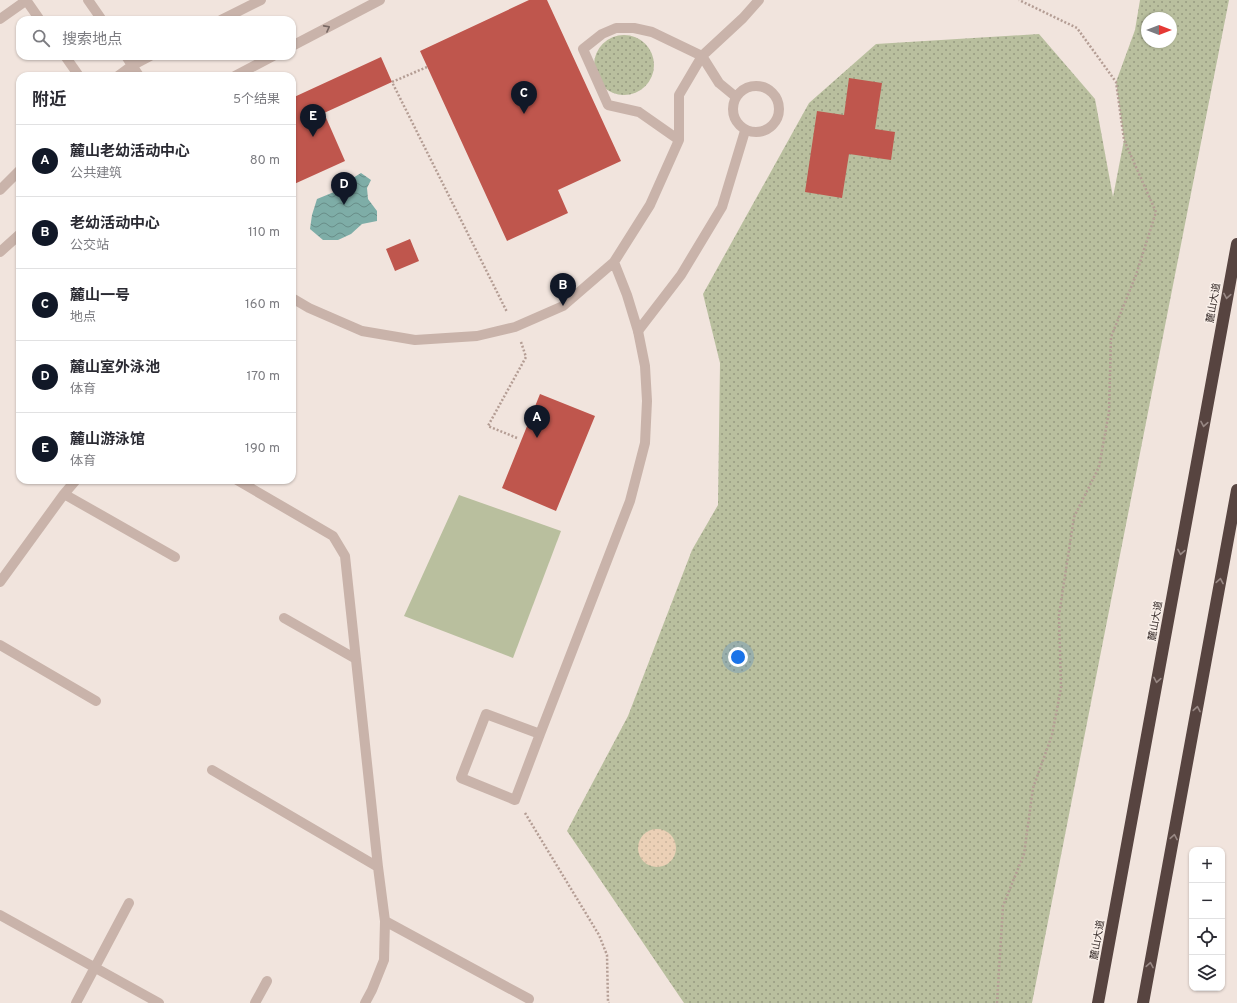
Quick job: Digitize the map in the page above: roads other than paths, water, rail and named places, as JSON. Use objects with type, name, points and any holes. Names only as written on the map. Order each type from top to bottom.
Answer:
[{"type":"highway","name":"麓山大道","points":[[1098,1003],[1237,244]]},
{"type":"highway","points":[[1143,1003],[1235,513],[1237,490]]},
{"type":"street","points":[[0,19],[26,0],[37,16]]},
{"type":"street","points":[[88,0],[99,16]]},
{"type":"street","points":[[230,16],[261,0]]},
{"type":"street","points":[[296,44],[380,0]]},
{"type":"street","points":[[296,300],[309,308],[362,331],[415,340],[477,336],[515,327],[563,306],[614,262],[650,205],[679,140],[679,95],[702,56],[743,18],[759,0]]},
{"type":"street","points":[[679,140],[639,112],[608,105],[583,49],[602,34],[616,28],[634,28],[652,32],[702,56],[719,83],[736,97]]},
{"type":"street","points":[[68,60],[76,72]]},
{"type":"street","points":[[129,60],[137,72]]},
{"type":"street","points":[[123,72],[142,60]]},
{"type":"street","points":[[243,72],[265,60]]},
{"type":"street","points":[[748,87],[764,87],[771,91],[776,97],[780,112],[773,126],[767,130],[760,133],[753,133],[745,130],[739,126],[733,113],[733,105],[736,97],[741,91],[748,87]]},
{"type":"street","points":[[638,331],[681,275],[722,207],[745,130]]},
{"type":"street","points":[[0,190],[16,174]]},
{"type":"street","points":[[0,252],[16,238]]},
{"type":"street","points":[[540,734],[486,714],[461,778],[515,800],[630,501],[645,443],[647,401],[646,366],[638,331],[614,262]]},
{"type":"street","points":[[0,582],[73,484]]},
{"type":"street","points":[[244,484],[333,536],[345,556],[385,921],[384,960],[365,1003]]},
{"type":"street","points":[[64,494],[175,557]]},
{"type":"street","points":[[284,618],[356,659]]},
{"type":"street","points":[[0,645],[96,701]]},
{"type":"street","points":[[212,770],[378,867]]},
{"type":"street","points":[[76,1003],[129,903]]},
{"type":"street","points":[[0,915],[159,1003]]},
{"type":"street","points":[[385,921],[529,999]]},
{"type":"street","points":[[255,1003],[267,981]]},
{"type":"water","points":[[361,173],[371,180],[367,188],[368,199],[377,211],[377,221],[362,224],[351,234],[338,240],[323,240],[310,229],[312,215],[317,199],[339,190],[348,181]]},
{"type":"place","name":"麓山一号","points":[[524,114]]},
{"type":"place","name":"麓山游泳馆","points":[[313,137]]},
{"type":"place","name":"麓山室外泳池","points":[[344,205]]},
{"type":"place","name":"老幼活动中心","points":[[563,306]]},
{"type":"place","name":"麓山老幼活动中心","points":[[537,438]]}]
